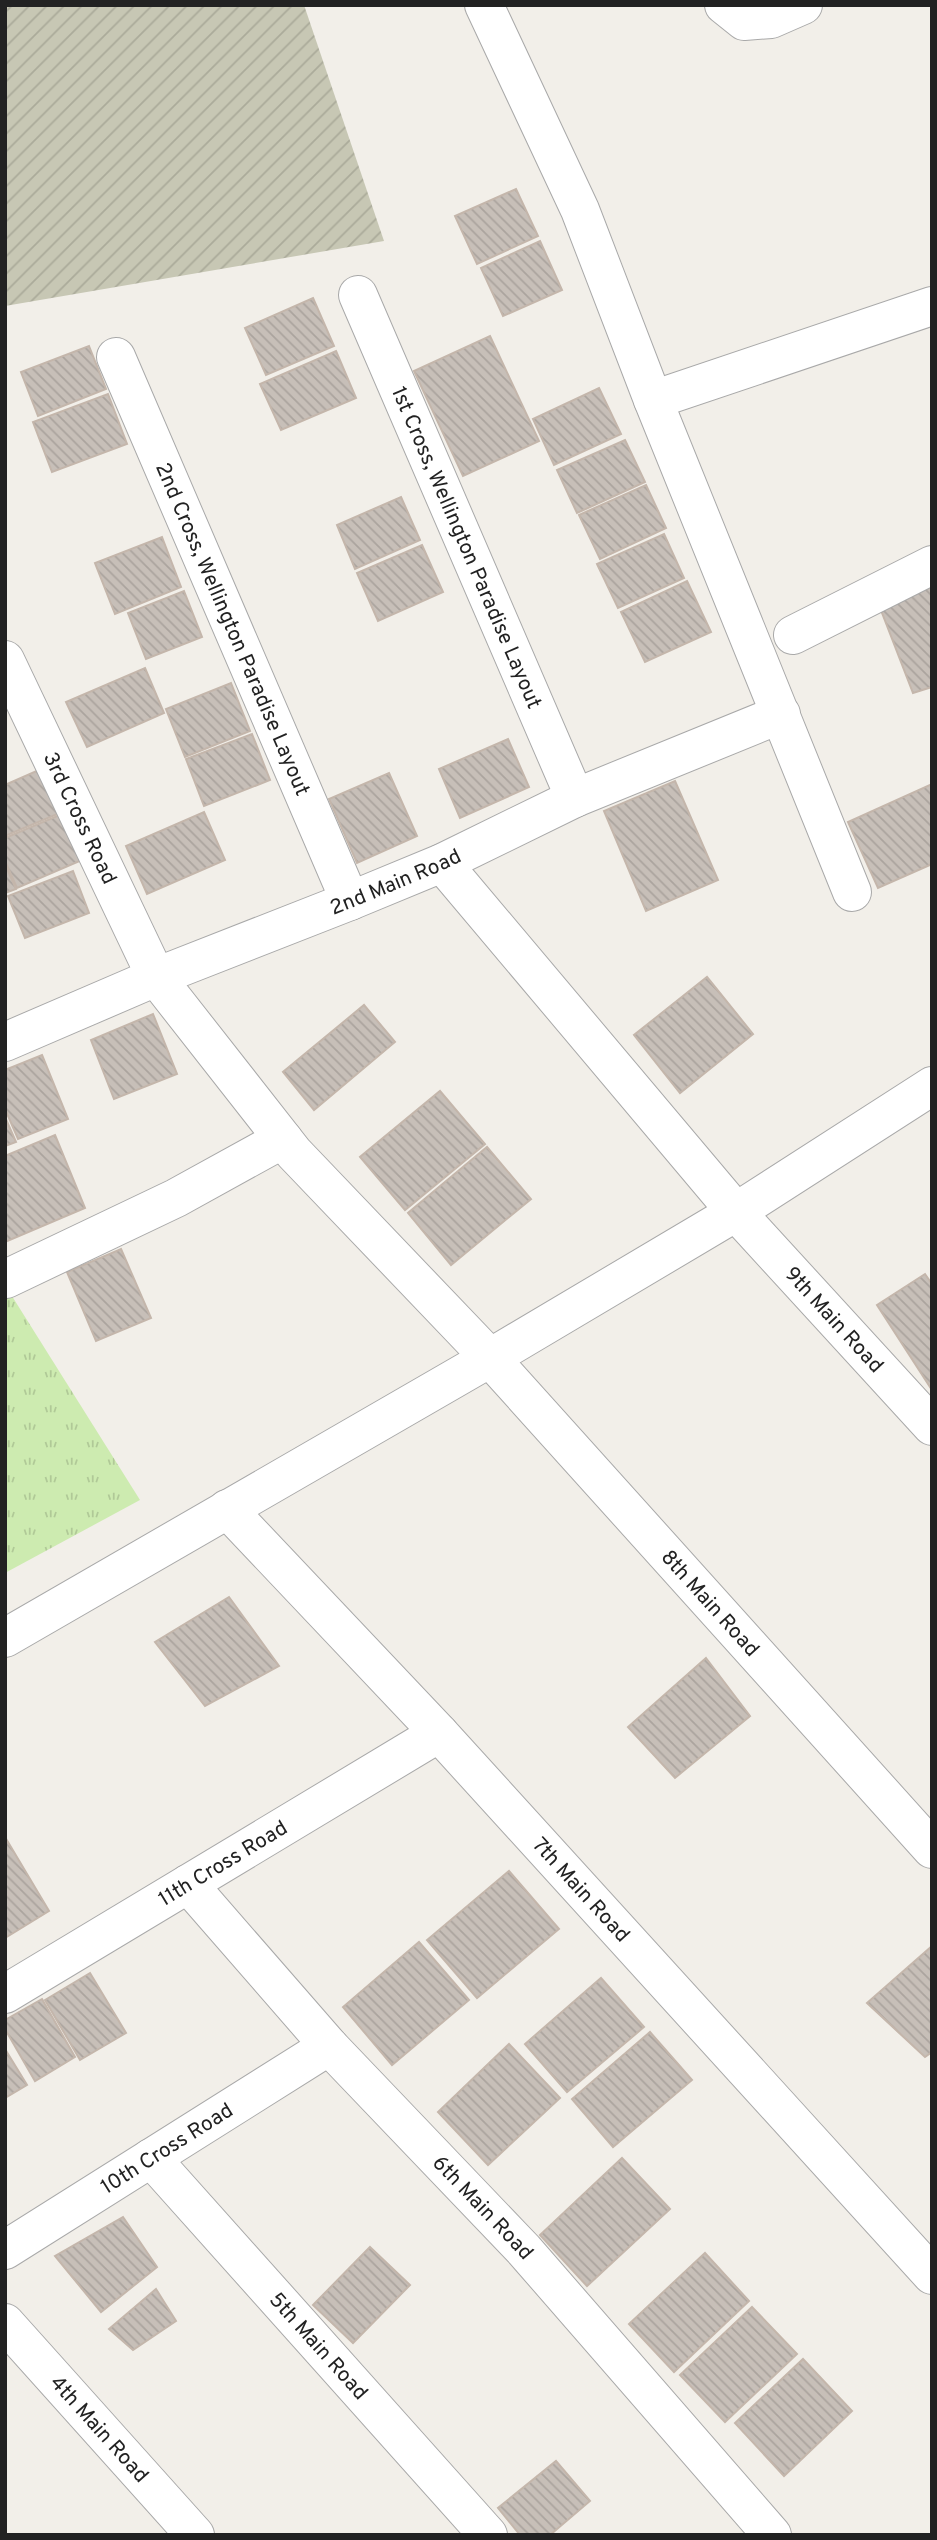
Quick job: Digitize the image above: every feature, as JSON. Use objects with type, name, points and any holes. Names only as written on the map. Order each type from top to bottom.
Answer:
[{"type":"street","points":[[484,5],[580,210],[653,400],[852,892]]},
{"type":"street","points":[[724,5],[744,21],[771,19],[803,5]]},
{"type":"street","name":"1st Cross, Wellington Paradise Layout","points":[[358,295],[575,798]]},
{"type":"street","points":[[653,400],[932,306]]},
{"type":"street","name":"2nd Cross, Wellington Paradise Layout","points":[[117,357],[351,901]]},
{"type":"street","points":[[793,635],[932,565]]},
{"type":"street","name":"3rd Cross Road","points":[[5,660],[156,977],[283,1139]]},
{"type":"street","name":"2nd Main Road","points":[[5,1042],[156,977],[442,863],[575,798],[780,714]]},
{"type":"street","name":"9th Main Road","points":[[442,863],[736,1212],[932,1426]]},
{"type":"street","points":[[5,1638],[736,1212],[932,1086]]},
{"type":"street","points":[[6,1279],[176,1198],[283,1139]]},
{"type":"street","name":"8th Main Road","points":[[283,1139],[489,1358],[932,1849]]},
{"type":"street","name":"7th Main Road","points":[[227,1509],[439,1733],[932,2275]]},
{"type":"street","name":"11th Cross Road","points":[[5,1994],[439,1733]]},
{"type":"street","name":"6th Main Road","points":[[188,1884],[329,2046],[524,2250],[772,2535]]},
{"type":"street","name":"10th Cross Road","points":[[5,2250],[329,2046]]},
{"type":"street","name":"5th Main Road","points":[[151,2158],[488,2535]]},
{"type":"street","name":"4th Main Road","points":[[5,2323],[195,2535]]},
{"type":"shaded area","points":[[5,5],[304,5],[384,241],[5,306]]},
{"type":"green space","points":[[5,1285],[140,1500],[5,1573]]},
{"type":"building","points":[[516,189],[538,236],[477,264],[455,216]]},
{"type":"building","points":[[540,241],[562,290],[503,316],[481,268]]},
{"type":"building","points":[[313,298],[334,346],[266,375],[245,328]]},
{"type":"building","points":[[490,336],[539,441],[463,476],[414,371]]},
{"type":"building","points":[[89,346],[106,389],[38,416],[21,372]]},
{"type":"building","points":[[336,351],[356,398],[281,430],[260,384]]},
{"type":"building","points":[[599,388],[621,434],[554,465],[533,419]]},
{"type":"building","points":[[108,394],[127,444],[52,472],[33,422]]},
{"type":"building","points":[[625,440],[645,482],[577,513],[557,470]]},
{"type":"building","points":[[646,485],[666,528],[600,559],[579,515]]},
{"type":"building","points":[[401,497],[420,540],[355,569],[337,525]]},
{"type":"building","points":[[664,534],[684,578],[618,608],[597,564]]},
{"type":"building","points":[[162,537],[181,587],[115,614],[95,563]]},
{"type":"building","points":[[422,545],[443,592],[378,621],[357,573]]},
{"type":"building","points":[[687,581],[711,632],[645,662],[621,612]]},
{"type":"building","points":[[932,585],[932,687],[913,693],[879,605]]},
{"type":"building","points":[[184,591],[202,637],[146,659],[128,613]]},
{"type":"building","points":[[145,668],[164,713],[87,747],[66,702]]},
{"type":"building","points":[[231,683],[250,731],[185,757],[166,709]]},
{"type":"building","points":[[252,734],[270,780],[204,806],[186,759]]},
{"type":"building","points":[[508,739],[529,787],[460,818],[439,769]]},
{"type":"building","points":[[41,769],[60,813],[5,836],[5,785]]},
{"type":"building","points":[[389,773],[417,836],[357,863],[329,799]]},
{"type":"building","points":[[675,781],[718,880],[646,911],[604,811]]},
{"type":"building","points":[[932,784],[932,864],[878,888],[848,822]]},
{"type":"building","points":[[204,812],[225,860],[147,894],[126,846]]},
{"type":"building","points":[[62,814],[82,860],[17,888],[5,861],[5,838]]},
{"type":"building","points":[[5,864],[16,889],[5,893]]},
{"type":"building","points":[[73,871],[89,913],[25,938],[8,896]]},
{"type":"building","points":[[707,977],[753,1034],[680,1093],[634,1035]]},
{"type":"building","points":[[364,1005],[395,1042],[314,1110],[283,1072]]},
{"type":"building","points":[[153,1014],[177,1074],[114,1099],[91,1040]]},
{"type":"building","points":[[42,1055],[68,1119],[18,1139],[5,1109],[5,1070]]},
{"type":"building","points":[[440,1091],[485,1144],[405,1210],[360,1157]]},
{"type":"building","points":[[5,1117],[16,1142],[5,1146]]},
{"type":"building","points":[[55,1135],[85,1208],[5,1242],[5,1156]]},
{"type":"building","points":[[487,1147],[531,1199],[451,1265],[408,1213]]},
{"type":"building","points":[[121,1249],[151,1318],[96,1341],[67,1272]]},
{"type":"building","points":[[925,1274],[932,1284],[932,1390],[877,1305]]},
{"type":"building","points":[[229,1597],[279,1666],[205,1706],[155,1642]]},
{"type":"building","points":[[706,1658],[750,1716],[675,1778],[628,1727]]},
{"type":"building","points":[[5,1837],[49,1911],[5,1938]]},
{"type":"building","points":[[509,1871],[559,1929],[477,1998],[427,1940]]},
{"type":"building","points":[[419,1942],[469,2000],[392,2065],[343,2007]]},
{"type":"building","points":[[932,1946],[932,2052],[925,2057],[867,2003]]},
{"type":"building","points":[[90,1973],[126,2033],[80,2060],[45,2000]]},
{"type":"building","points":[[601,1978],[644,2027],[567,2092],[525,2044]]},
{"type":"building","points":[[42,1999],[75,2057],[35,2081],[5,2029],[5,2020]]},
{"type":"building","points":[[650,2032],[692,2080],[613,2147],[572,2099]]},
{"type":"building","points":[[509,2044],[560,2098],[488,2165],[438,2112]]},
{"type":"building","points":[[5,2049],[27,2085],[5,2098]]},
{"type":"building","points":[[622,2158],[670,2209],[587,2286],[540,2235]]},
{"type":"building","points":[[123,2217],[157,2267],[101,2312],[55,2256]]},
{"type":"building","points":[[370,2247],[410,2285],[353,2343],[313,2305]]},
{"type":"building","points":[[705,2253],[749,2301],[674,2372],[629,2324]]},
{"type":"building","points":[[156,2289],[176,2321],[133,2350],[109,2329]]},
{"type":"building","points":[[752,2307],[797,2354],[725,2422],[680,2375]]},
{"type":"building","points":[[803,2359],[852,2411],[784,2476],[735,2423]]},
{"type":"building","points":[[556,2461],[590,2501],[550,2535],[520,2535],[498,2508]]}]
